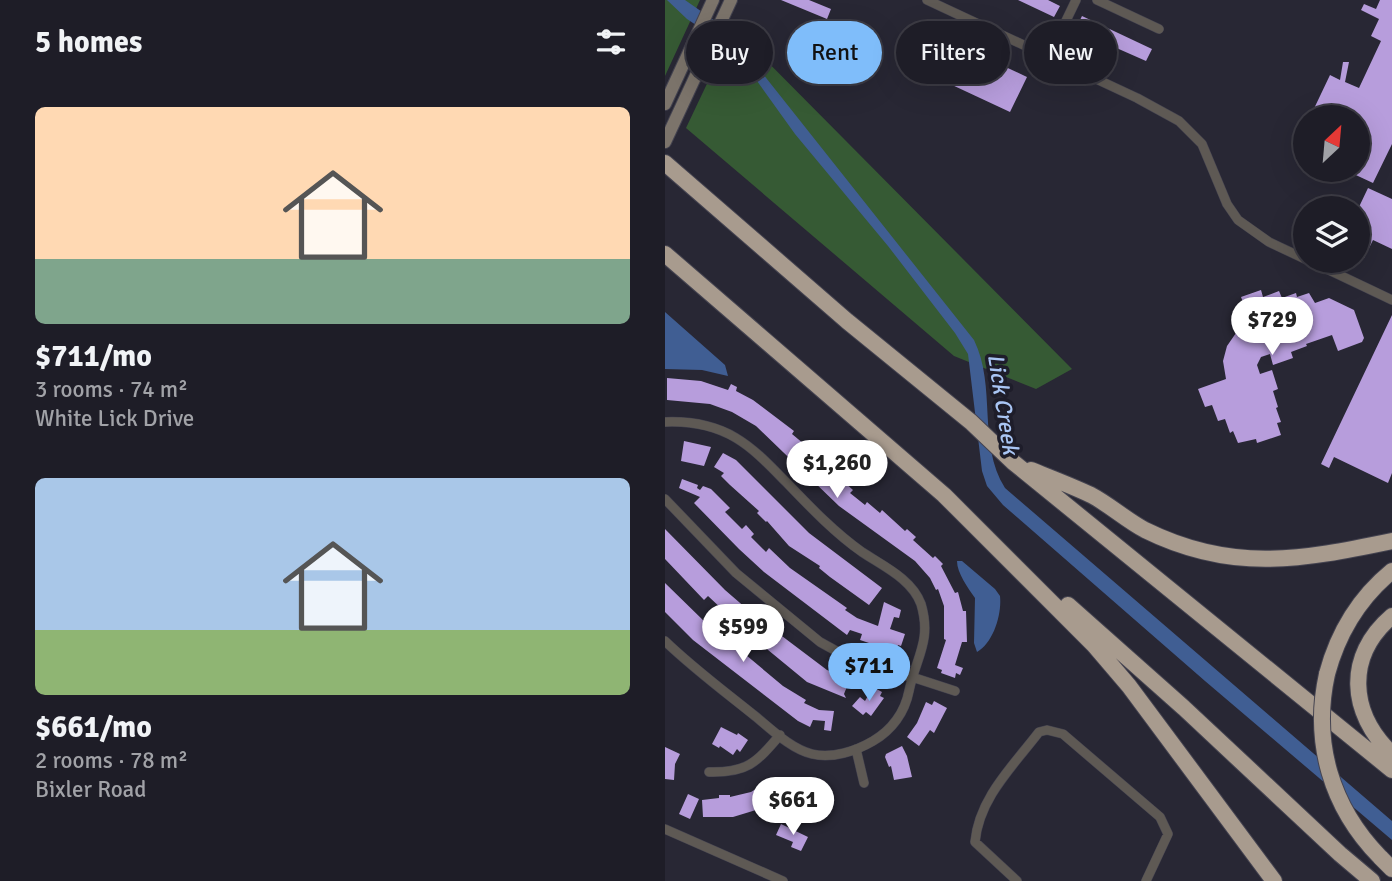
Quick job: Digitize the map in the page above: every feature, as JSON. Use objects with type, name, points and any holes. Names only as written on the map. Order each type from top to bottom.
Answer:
[{"type":"highway","points":[[671,168],[837,312],[948,403],[1013,462],[1392,770]]},
{"type":"highway","points":[[665,254],[944,495],[1110,662],[1273,881]]},
{"type":"highway","points":[[1013,462],[1093,496],[1152,533],[1181,545],[1219,555],[1257,560],[1289,559],[1319,556],[1392,541]]},
{"type":"highway","points":[[972,523],[1184,708],[1371,881]]},
{"type":"highway","points":[[1386,863],[1361,837],[1346,814],[1328,770],[1322,736],[1322,709],[1327,674],[1338,641],[1353,614],[1392,571]]},
{"type":"highway","points":[[1392,616],[1371,638],[1363,656],[1358,688],[1367,722],[1392,754]]},
{"type":"highway","points":[[1340,854],[1363,881]]},
{"type":"main road","points":[[665,104],[713,0]]},
{"type":"main road","points":[[665,142],[729,4]]},
{"type":"street","points":[[927,0],[1024,45]]},
{"type":"street","points":[[1066,21],[1076,0]]},
{"type":"street","points":[[1097,0],[1159,29]]},
{"type":"street","points":[[1105,84],[1179,121],[1202,145],[1227,204],[1238,220],[1265,240],[1293,253]]},
{"type":"street","points":[[1335,273],[1392,300]]},
{"type":"street","points":[[665,422],[699,423],[737,438],[761,456],[819,516],[859,550],[908,584],[920,601],[926,628],[924,648],[912,677],[907,704],[891,729],[881,737],[849,752],[811,754],[780,735],[687,662],[665,641]]},
{"type":"street","points":[[665,499],[736,573],[820,642],[867,668],[912,677],[955,691]]},
{"type":"street","points":[[1017,881],[975,842],[977,823],[985,802],[1039,732],[1047,730],[1063,734],[1160,817],[1168,834],[1146,881]]},
{"type":"street","points":[[709,772],[731,773],[747,767],[764,754],[780,735]]},
{"type":"street","points":[[856,749],[864,783]]},
{"type":"street","points":[[665,829],[762,877],[783,881]]},
{"type":"green space","points":[[665,0],[700,0],[690,21],[686,21],[686,30],[665,76]]},
{"type":"green space","points":[[773,67],[1072,369],[1036,389],[954,356],[686,128],[707,84],[773,84]]},
{"type":"water","name":"Lick Creek","points":[[667,0],[685,0],[715,21],[690,21]]},
{"type":"water","name":"Lick Creek","points":[[759,84],[771,84],[974,340],[985,377],[992,452],[1005,488],[1392,821],[1392,840],[1003,505],[987,486],[982,471],[968,354],[888,246],[795,134]]},
{"type":"water","points":[[665,312],[725,365],[728,376],[702,370],[665,369]]},
{"type":"water","points":[[957,561],[962,561],[1000,596],[995,628],[988,642],[977,652],[974,643],[975,598],[959,570]]},
{"type":"building","points":[[781,0],[809,0],[831,9],[827,19]]},
{"type":"building","points":[[1018,0],[1048,0],[1060,6],[1054,17]]},
{"type":"building","points":[[1380,0],[1392,0],[1392,144],[1373,183],[1370,182],[1370,105],[1316,105],[1330,75],[1340,80],[1343,62],[1349,62],[1345,82],[1359,88],[1381,41],[1371,36],[1379,19],[1361,10],[1364,4],[1376,9]]},
{"type":"building","points":[[1082,16],[1093,21],[1080,21]]},
{"type":"building","points":[[1117,32],[1152,49],[1146,61],[1117,48]]},
{"type":"building","points":[[1010,69],[1024,76],[1024,83],[1010,112],[950,84],[1010,84]]},
{"type":"building","points":[[1368,188],[1392,199],[1392,249],[1373,240],[1370,246],[1370,196],[1364,196]]},
{"type":"building","points":[[1261,290],[1263,297],[1279,291],[1282,298],[1296,293],[1297,297],[1309,293],[1315,303],[1329,298],[1354,310],[1364,338],[1362,342],[1338,351],[1332,335],[1306,344],[1307,346],[1291,352],[1293,358],[1273,365],[1270,354],[1261,357],[1257,365],[1260,374],[1272,370],[1278,389],[1273,391],[1281,422],[1277,423],[1281,435],[1257,443],[1256,439],[1238,443],[1233,431],[1230,433],[1225,419],[1218,421],[1212,405],[1205,407],[1198,389],[1226,379],[1223,361],[1227,346],[1236,333],[1252,325],[1241,297]]},
{"type":"building","points":[[1392,315],[1392,473],[1388,483],[1334,457],[1329,468],[1321,464]]},
{"type":"building","points":[[667,378],[701,381],[728,390],[731,384],[737,387],[736,391],[753,400],[794,431],[792,434],[803,445],[853,490],[850,493],[880,513],[882,510],[905,531],[907,529],[916,537],[913,540],[943,564],[941,566],[955,593],[958,592],[963,611],[966,611],[967,642],[962,642],[955,665],[963,668],[960,675],[956,673],[955,678],[941,673],[942,670],[937,668],[946,640],[944,606],[938,589],[936,590],[930,578],[915,561],[839,506],[756,426],[732,412],[710,404],[667,400]]},
{"type":"building","points":[[684,441],[711,447],[704,466],[681,461]]},
{"type":"building","points":[[723,453],[736,460],[809,533],[882,588],[869,605],[830,577],[820,566],[789,546],[757,513],[759,511],[721,476],[724,473],[714,467]]},
{"type":"building","points":[[682,479],[698,485],[700,490],[703,486],[711,489],[730,508],[725,512],[742,529],[746,525],[754,534],[751,537],[766,552],[769,548],[790,568],[857,618],[878,626],[884,602],[901,610],[899,618],[894,617],[890,629],[905,634],[901,646],[898,645],[896,651],[860,640],[862,634],[850,630],[847,635],[764,572],[694,503],[700,497],[679,488]]},
{"type":"building","points":[[665,529],[725,590],[754,615],[827,670],[850,679],[844,694],[846,698],[807,682],[756,640],[754,642],[745,635],[746,633],[720,613],[723,610],[708,596],[704,600],[665,559]]},
{"type":"building","points":[[665,583],[707,624],[703,627],[718,640],[720,638],[745,657],[746,655],[783,686],[806,700],[804,703],[819,710],[834,711],[831,731],[824,730],[825,721],[813,720],[810,727],[798,721],[693,640],[665,612]]},
{"type":"building","points":[[873,687],[882,692],[880,696],[884,698],[871,716],[866,712],[863,715],[852,706],[860,697],[865,701]]},
{"type":"building","points":[[934,701],[947,708],[934,733],[930,730],[919,746],[907,737],[917,723],[926,702],[932,705]]},
{"type":"building","points":[[721,727],[748,740],[740,752],[737,749],[733,755],[712,744]]},
{"type":"building","points":[[902,746],[912,777],[894,780],[891,766],[889,767],[885,757]]},
{"type":"building","points":[[665,747],[680,754],[675,764],[674,780],[665,779]]},
{"type":"building","points":[[773,778],[776,781],[777,778],[785,787],[769,800],[771,802],[733,817],[703,817],[702,800],[719,798],[719,795],[730,797],[751,792]]},
{"type":"building","points":[[688,794],[699,799],[690,819],[679,814]]},
{"type":"building","points":[[781,824],[808,837],[801,851],[791,847],[793,842],[776,835]]}]
